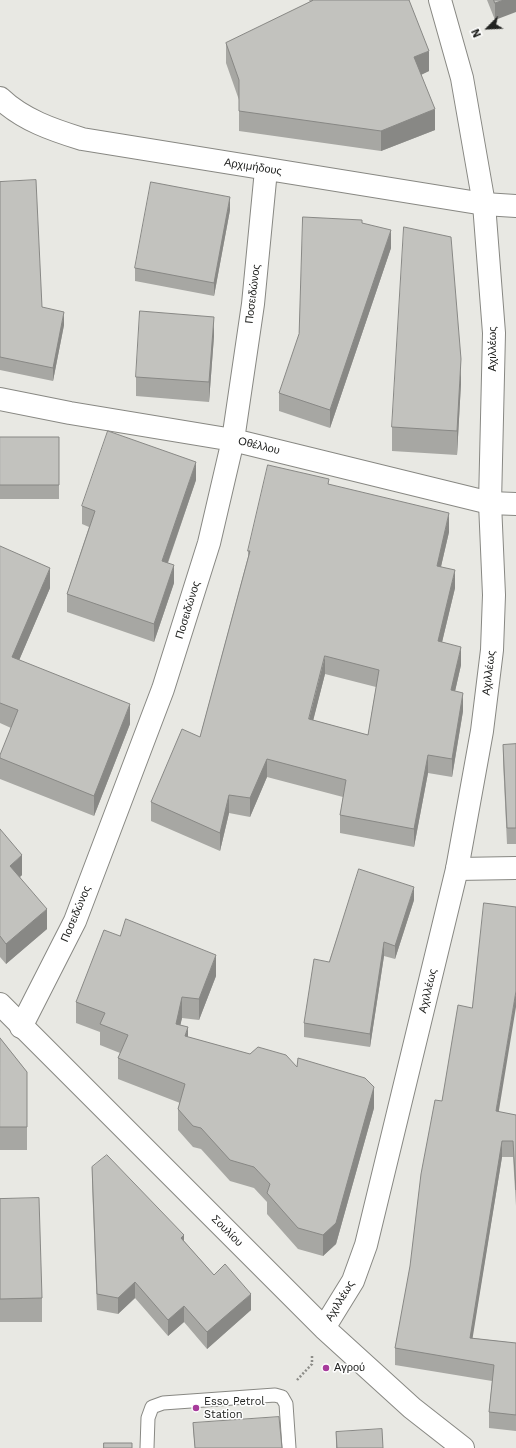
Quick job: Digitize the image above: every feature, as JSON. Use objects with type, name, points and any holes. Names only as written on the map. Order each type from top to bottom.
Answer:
[{"type":"street","name":"Αχιλλέως","points":[[324,1328],[353,1280],[366,1245],[457,869],[482,731],[492,650],[494,595],[490,503],[494,333],[484,204],[462,78],[440,0]]},
{"type":"street","name":"Αρχιμήδους","points":[[0,98],[8,107],[44,127],[82,139],[266,170],[484,204],[516,206]]},
{"type":"street","name":"Ποσειδώνος","points":[[21,1027],[74,921],[163,689],[209,543],[233,440],[253,304],[266,170]]},
{"type":"street","name":"Οθέλλου","points":[[0,399],[70,413],[233,440],[490,503],[516,504]]},
{"type":"street","points":[[457,869],[516,868]]},
{"type":"street","name":"Σουλίου","points":[[0,1004],[21,1027],[324,1328],[412,1408],[463,1448]]},
{"type":"lane","points":[[147,1448],[148,1418],[152,1407],[163,1403],[274,1395],[282,1397],[286,1404],[289,1448]]},
{"type":"path","points":[[312,1358],[312,1364]]},
{"type":"building","points":[[314,0],[409,0],[429,51],[414,57],[435,109],[381,131],[239,111],[239,80],[226,43]]},
{"type":"building","points":[[494,0],[504,0],[495,3]]},
{"type":"building","points":[[36,180],[42,307],[64,312],[53,368],[0,357],[0,182]]},
{"type":"building","points":[[151,182],[230,197],[214,283],[135,268]]},
{"type":"building","points":[[303,217],[362,220],[362,223],[391,230],[330,410],[279,393],[299,334]]},
{"type":"building","points":[[404,227],[451,237],[461,359],[457,431],[392,427]]},
{"type":"building","points":[[140,311],[214,317],[209,382],[136,377]]},
{"type":"building","points":[[108,431],[196,462],[162,561],[174,565],[154,624],[67,594],[95,511],[82,506]]},
{"type":"building","points":[[0,437],[59,437],[59,485],[0,485]]},
{"type":"building","points":[[268,465],[329,479],[328,484],[449,513],[437,566],[455,570],[438,641],[461,647],[451,690],[463,693],[452,759],[428,755],[414,829],[340,815],[346,780],[267,759],[250,798],[229,795],[220,833],[151,802],[182,729],[200,737],[250,551],[248,551]],"holes":[[[325,656],[379,670],[368,735],[309,719]]]},
{"type":"building","points":[[0,546],[50,568],[12,657],[130,704],[94,796],[0,758],[18,710],[0,703]]},
{"type":"building","points":[[516,744],[516,828],[507,828],[503,745]]},
{"type":"building","points":[[0,829],[22,855],[10,866],[47,909],[6,944],[0,936]]},
{"type":"building","points":[[359,869],[414,887],[395,946],[384,942],[370,1034],[304,1023],[314,959],[329,962]]},
{"type":"building","points":[[484,903],[516,907],[516,991],[496,1111],[516,1115],[516,1190],[513,1141],[502,1141],[470,1338],[516,1343],[516,1415],[489,1412],[494,1365],[395,1348],[410,1266],[421,1174],[435,1100],[442,1101],[458,1005],[472,1008]]},
{"type":"building","points":[[126,919],[216,955],[199,999],[182,997],[176,1024],[188,1027],[185,1036],[250,1054],[258,1047],[286,1055],[297,1067],[298,1058],[365,1078],[374,1087],[336,1223],[323,1235],[298,1228],[267,1193],[270,1184],[254,1167],[230,1160],[201,1128],[193,1126],[178,1109],[185,1084],[118,1058],[128,1035],[100,1024],[105,1013],[76,1002],[104,930],[120,936]]},
{"type":"building","points":[[0,1038],[27,1072],[27,1127],[0,1127]]},
{"type":"building","points":[[107,1155],[184,1235],[181,1238],[214,1275],[225,1264],[251,1294],[207,1332],[184,1306],[168,1320],[135,1282],[118,1298],[97,1294],[92,1167]]},
{"type":"building","points":[[39,1198],[42,1298],[0,1299],[0,1199]]},
{"type":"building","points":[[279,1417],[282,1448],[195,1448],[193,1423]]},
{"type":"building","points":[[382,1429],[383,1448],[337,1448],[336,1432]]},
{"type":"building","points":[[104,1443],[132,1443],[132,1448],[104,1448]]},
{"type":"place","name":"Αγρού","points":[[326,1368]]},
{"type":"place","name":"Esso Petrol Station","points":[[196,1408]]}]
